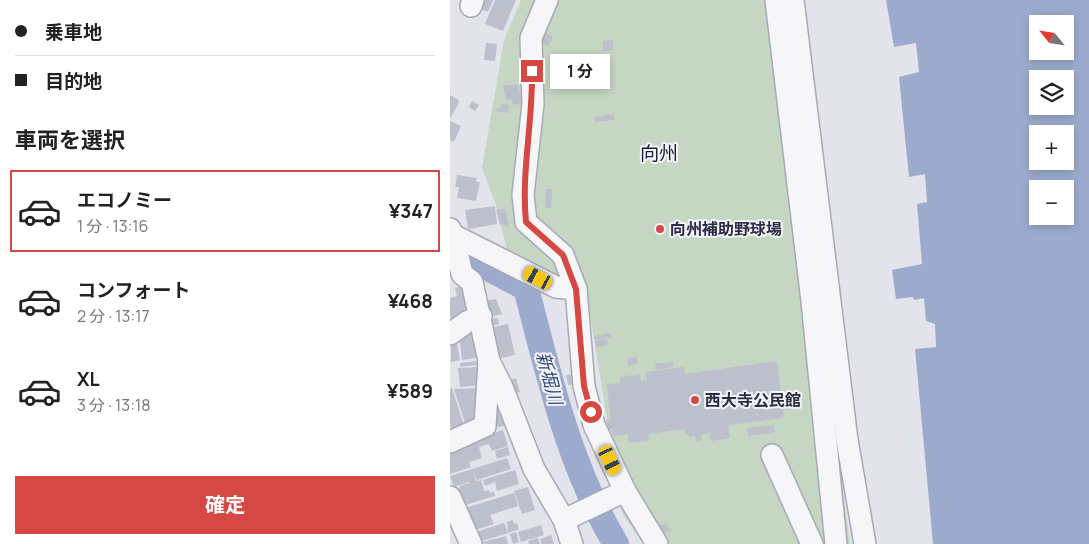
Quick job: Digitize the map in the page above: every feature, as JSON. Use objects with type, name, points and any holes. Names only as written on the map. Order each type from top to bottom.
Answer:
[{"type":"street","points":[[547,0],[531,38],[532,104],[523,195],[526,222],[563,255],[576,289],[584,386],[594,425],[618,495],[656,543]]},
{"type":"street","points":[[776,0],[812,301],[836,544]]},
{"type":"street","points":[[793,0],[847,440],[865,544]]},
{"type":"street","points":[[452,232],[556,287],[576,289]]},
{"type":"street","points":[[452,232],[458,270],[472,282],[490,361],[534,469],[566,519],[572,544]]},
{"type":"street","points":[[450,334],[467,322],[481,316]]},
{"type":"street","points":[[450,442],[485,426],[490,361]]},
{"type":"street","points":[[772,455],[812,544]]},
{"type":"street","points":[[784,481],[796,544]]},
{"type":"street","points":[[566,519],[618,495]]},
{"type":"street","points":[[450,497],[471,544]]},
{"type":"green space","points":[[521,0],[779,0],[850,544],[644,544],[622,513],[587,295],[507,250],[496,205],[482,168],[504,40]]},
{"type":"water","points":[[886,0],[1089,0],[1089,544],[933,544],[915,349],[936,347],[935,324],[926,321],[924,298],[914,300],[913,297],[896,299],[892,270],[922,264],[917,204],[927,202],[925,174],[909,177],[899,77],[919,72],[916,43],[894,47]]},
{"type":"building","points":[[478,0],[493,0],[488,12],[475,7]]},
{"type":"building","points":[[495,0],[516,0],[503,31],[485,24]]},
{"type":"building","points":[[546,33],[553,37],[548,46],[540,42]]},
{"type":"building","points":[[613,40],[613,50],[603,51],[603,41]]},
{"type":"building","points":[[486,43],[497,44],[495,61],[484,60]]},
{"type":"building","points":[[518,84],[522,103],[513,105],[512,99],[506,100],[503,86]]},
{"type":"building","points":[[450,95],[459,100],[450,118]]},
{"type":"building","points":[[472,101],[479,105],[475,111],[469,107]]},
{"type":"building","points":[[501,104],[509,105],[508,113],[496,111],[497,108],[501,108]]},
{"type":"building","points":[[614,114],[614,120],[595,122],[595,117]]},
{"type":"building","points":[[450,121],[461,126],[454,142],[450,140]]},
{"type":"building","points":[[457,175],[477,178],[476,182],[480,182],[476,201],[457,198],[459,187],[455,187]]},
{"type":"building","points":[[546,189],[552,189],[551,208],[545,208]]},
{"type":"building","points":[[495,206],[497,224],[468,229],[465,210]]},
{"type":"building","points":[[505,208],[509,226],[505,227],[504,224],[500,225],[496,210]]},
{"type":"building","points":[[462,286],[475,311],[453,326],[450,315],[450,298],[457,296],[455,288]]},
{"type":"building","points":[[496,299],[502,314],[488,317],[484,301]]},
{"type":"building","points":[[498,318],[499,324],[489,327],[488,320]]},
{"type":"building","points":[[478,324],[481,357],[462,360],[459,335]]},
{"type":"building","points":[[508,324],[515,355],[496,359],[490,328]]},
{"type":"building","points":[[610,333],[611,337],[595,340],[594,336]]},
{"type":"building","points":[[607,339],[608,345],[596,347],[595,341]]},
{"type":"building","points":[[457,343],[460,360],[451,362],[451,344]]},
{"type":"building","points":[[637,357],[637,364],[628,365],[627,358]]},
{"type":"building","points":[[477,361],[477,365],[460,367],[460,363]]},
{"type":"building","name":"西大寺公民館","points":[[777,361],[783,418],[728,425],[730,438],[711,441],[710,433],[702,434],[702,440],[696,441],[695,436],[690,437],[685,433],[685,429],[648,434],[649,441],[629,443],[627,434],[613,436],[612,429],[608,430],[606,420],[611,419],[607,384],[620,383],[620,377],[640,374],[641,381],[647,380],[646,372],[684,367],[685,374]]},
{"type":"building","points":[[673,362],[673,367],[656,370],[655,364]]},
{"type":"building","points":[[479,367],[480,385],[460,387],[458,368]]},
{"type":"building","points":[[575,374],[577,384],[568,385],[566,375]]},
{"type":"building","points":[[516,378],[520,392],[510,396],[508,380]]},
{"type":"building","points":[[452,388],[466,432],[454,436],[450,424],[450,389]]},
{"type":"building","points":[[482,388],[477,426],[467,429],[454,389]]},
{"type":"building","points":[[500,407],[509,425],[492,428],[495,408]]},
{"type":"building","points":[[774,425],[775,432],[748,436],[747,428]]},
{"type":"building","points":[[503,430],[508,446],[492,451],[489,444],[479,447],[482,458],[469,462],[471,467],[450,474],[450,447]]},
{"type":"building","points":[[508,447],[510,455],[497,459],[495,451]]},
{"type":"building","points":[[507,458],[511,469],[477,480],[474,475],[476,481],[481,480],[484,491],[494,492],[495,496],[462,506],[458,491],[460,486],[468,483],[470,486],[467,477],[468,482],[454,487],[450,476]]},
{"type":"building","points":[[515,470],[519,484],[497,491],[495,482],[485,486],[483,480]]},
{"type":"building","points":[[528,487],[535,510],[522,514],[514,491]]},
{"type":"building","points":[[514,493],[518,506],[490,515],[494,524],[475,530],[465,508]]},
{"type":"building","points":[[513,520],[514,524],[517,523],[519,529],[508,533],[507,522]]},
{"type":"building","points":[[504,523],[508,533],[479,542],[476,532]]},
{"type":"building","points":[[666,523],[670,530],[662,534],[658,527]]},
{"type":"building","points":[[541,525],[544,535],[521,542],[518,532]]},
{"type":"building","points":[[516,532],[519,542],[513,544],[510,534]]},
{"type":"building","points":[[551,535],[554,544],[542,544],[540,539]]},
{"type":"building","points":[[506,536],[508,544],[479,544],[479,543]]},
{"type":"building","points":[[538,538],[540,544],[529,544],[528,541]]},
{"type":"waterway","name":"新堀川","points":[[450,248],[526,288],[552,387],[573,452],[585,483],[616,544]]},
{"type":"place","name":"向州補助野球場","points":[[660,229]]},
{"type":"place","name":"西大寺公民館","points":[[695,400]]},
{"type":"district","name":"向州","points":[[659,153]]},
{"type":"route","points":[[532,71],[532,104],[523,195],[526,222],[563,255],[576,289],[584,386],[591,412]]}]
